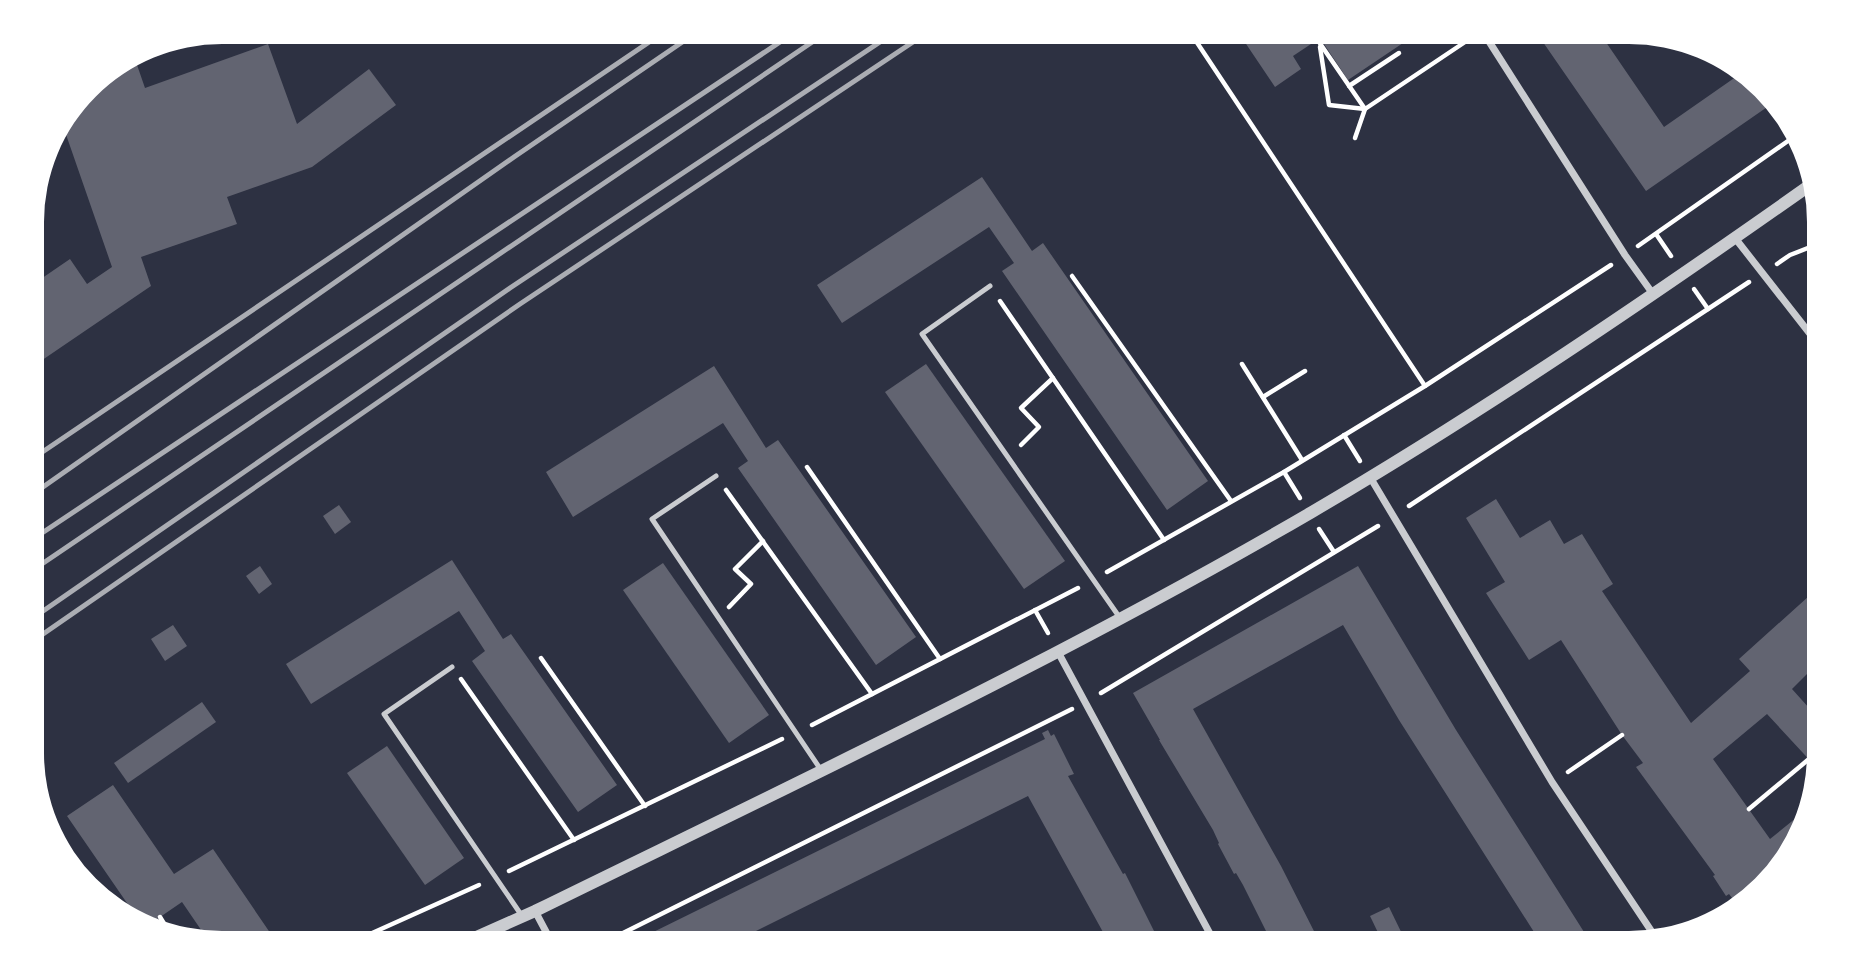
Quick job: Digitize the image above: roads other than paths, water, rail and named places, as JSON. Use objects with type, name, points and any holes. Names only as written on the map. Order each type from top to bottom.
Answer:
[{"type":"street","points":[[1491,44],[1625,255],[1653,294]]},
{"type":"street","points":[[490,931],[1058,652],[1310,513],[1514,387],[1804,189]]},
{"type":"street","points":[[1735,238],[1807,330]]},
{"type":"street","points":[[1370,477],[1552,782],[1651,930]]},
{"type":"street","points":[[1058,652],[1208,931]]},
{"type":"street","points":[[528,914],[542,931]]},
{"type":"lane","points":[[990,286],[922,334],[1120,618]]},
{"type":"lane","points":[[716,476],[652,519],[821,770]]},
{"type":"lane","points":[[452,667],[383,714],[528,914]]},
{"type":"railway","points":[[44,451],[646,44]]},
{"type":"railway","points":[[44,486],[679,44]]},
{"type":"railway","points":[[44,532],[777,44]]},
{"type":"railway","points":[[44,563],[809,44]]},
{"type":"railway","points":[[44,610],[510,288],[877,44]]},
{"type":"railway","points":[[44,633],[520,304],[910,44]]}]
